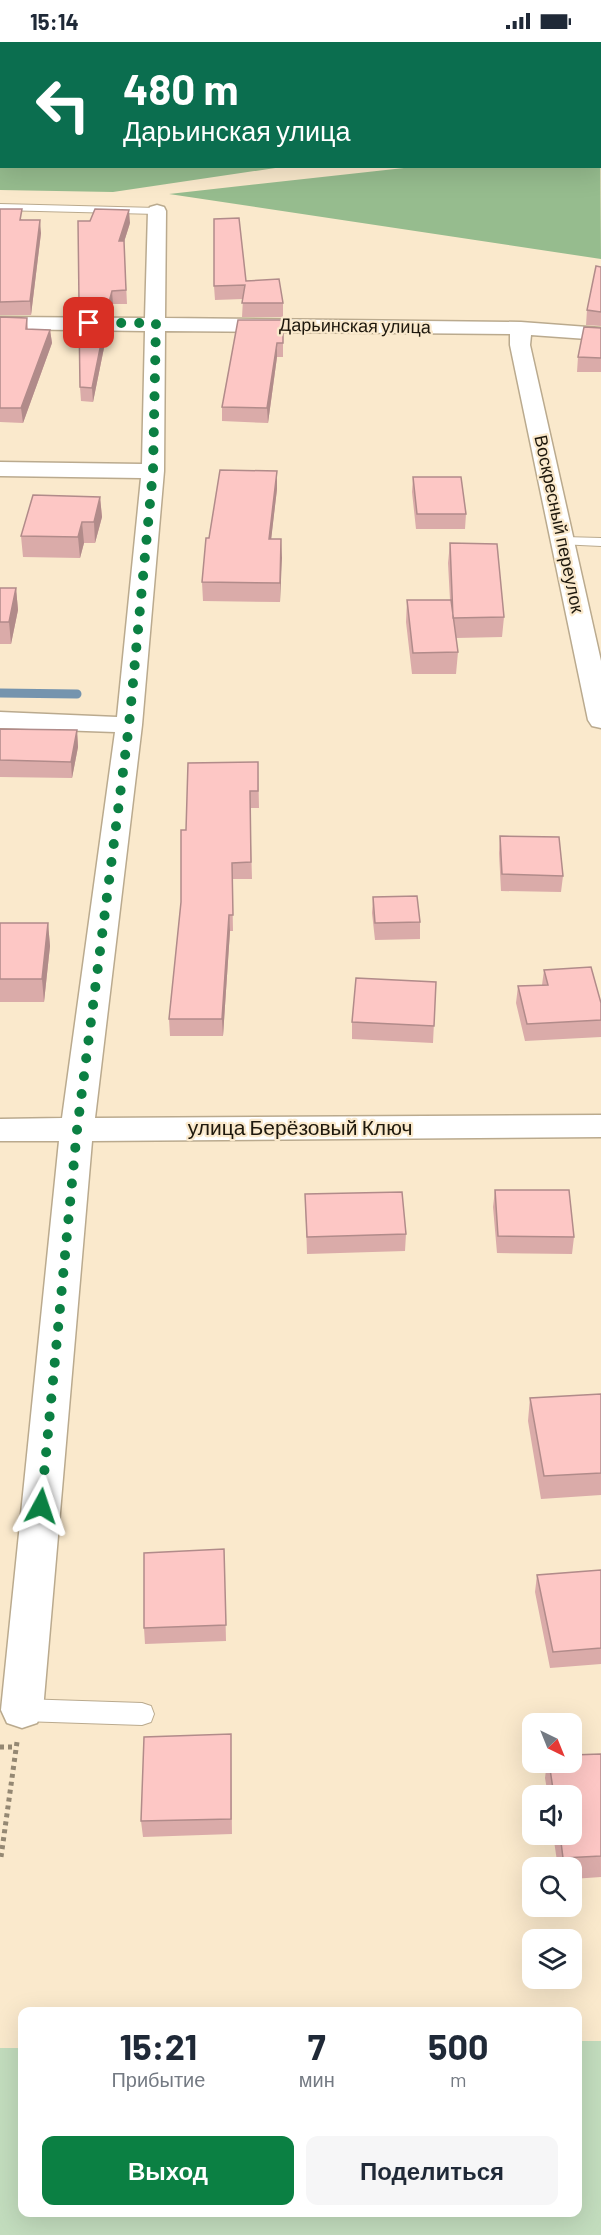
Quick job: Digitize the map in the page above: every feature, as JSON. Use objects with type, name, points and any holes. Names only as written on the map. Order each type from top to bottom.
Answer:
[{"type":"street","points":[[22,1710],[77,1130],[129,725],[153,471],[157,211]]},
{"type":"street","name":"Дарьинская улица","points":[[0,323],[520,328],[601,334]]},
{"type":"street","name":"Воскресный переулок","points":[[520,328],[519,345],[564,541],[601,720]]},
{"type":"street","points":[[0,468],[153,471]]},
{"type":"street","points":[[0,720],[129,725]]},
{"type":"street","name":"улица Берёзовый Ключ","points":[[0,1130],[601,1126]]},
{"type":"lane","points":[[0,207],[157,211]]},
{"type":"lane","points":[[564,541],[601,542]]},
{"type":"lane","points":[[22,1710],[142,1714]]},
{"type":"path","points":[[1,1857],[22,1710]]},
{"type":"path","points":[[0,1747],[16,1747]]},
{"type":"green space","points":[[0,168],[275,168],[113,192],[0,190]]},
{"type":"green space","points":[[404,168],[600,168],[601,259],[169,194]]},
{"type":"green space","points":[[582,2041],[601,2041],[601,2235],[0,2235],[0,2048],[18,2048],[18,2217],[582,2217]]},
{"type":"building","points":[[0,209],[22,209],[20,220],[40,220],[30,301],[0,302]]},
{"type":"building","points":[[95,209],[129,210],[119,241],[124,241],[126,290],[112,291],[109,302],[79,302],[78,221],[90,221]]},
{"type":"building","points":[[239,218],[246,281],[279,279],[283,303],[242,303],[245,285],[214,286],[214,219]]},
{"type":"building","points":[[596,266],[601,267],[601,312],[587,310]]},
{"type":"building","points":[[0,317],[27,318],[26,329],[50,330],[21,408],[0,408]]},
{"type":"building","points":[[79,318],[106,319],[92,388],[80,387]]},
{"type":"building","points":[[238,320],[283,320],[283,343],[277,343],[267,408],[222,407]]},
{"type":"building","points":[[584,327],[601,328],[601,358],[578,357]]},
{"type":"building","points":[[220,470],[277,471],[269,539],[281,539],[280,583],[202,582],[206,538],[209,538]]},
{"type":"building","points":[[413,477],[461,477],[466,514],[417,514]]},
{"type":"building","points":[[33,495],[100,497],[94,522],[82,522],[78,537],[21,536]]},
{"type":"building","points":[[450,543],[497,544],[504,617],[453,618]]},
{"type":"building","points":[[0,588],[16,588],[9,622],[0,622]]},
{"type":"building","points":[[407,600],[451,600],[458,652],[413,653]]},
{"type":"building","points":[[0,729],[77,730],[71,762],[0,760]]},
{"type":"building","points":[[258,762],[258,791],[250,791],[251,862],[232,863],[233,915],[229,915],[222,1019],[169,1019],[181,902],[181,830],[186,830],[188,763]]},
{"type":"building","points":[[500,836],[559,837],[563,876],[502,874]]},
{"type":"building","points":[[417,896],[420,922],[375,923],[373,897]]},
{"type":"building","points":[[0,923],[48,923],[42,979],[0,979]]},
{"type":"building","points":[[591,967],[601,1003],[601,1020],[527,1024],[518,986],[548,985],[544,970]]},
{"type":"building","points":[[356,978],[436,982],[434,1026],[352,1022]]},
{"type":"building","points":[[495,1190],[569,1190],[574,1237],[498,1236]]},
{"type":"building","points":[[402,1192],[406,1234],[307,1237],[305,1194]]},
{"type":"building","points":[[601,1394],[601,1473],[544,1476],[530,1398]]},
{"type":"building","points":[[224,1549],[226,1625],[144,1628],[144,1553]]},
{"type":"building","points":[[601,1570],[601,1648],[553,1652],[537,1575]]},
{"type":"building","points":[[231,1734],[231,1819],[141,1821],[144,1737]]},
{"type":"building","points":[[601,1754],[601,1856],[563,1857],[561,1845],[582,1845],[582,1785],[552,1785],[551,1773],[582,1773],[582,1755]]},
{"type":"waterway","points":[[0,693],[77,694]]},
{"type":"route","points":[[41,1506],[77,1130],[129,725],[153,471],[156,323],[89,323]]}]
